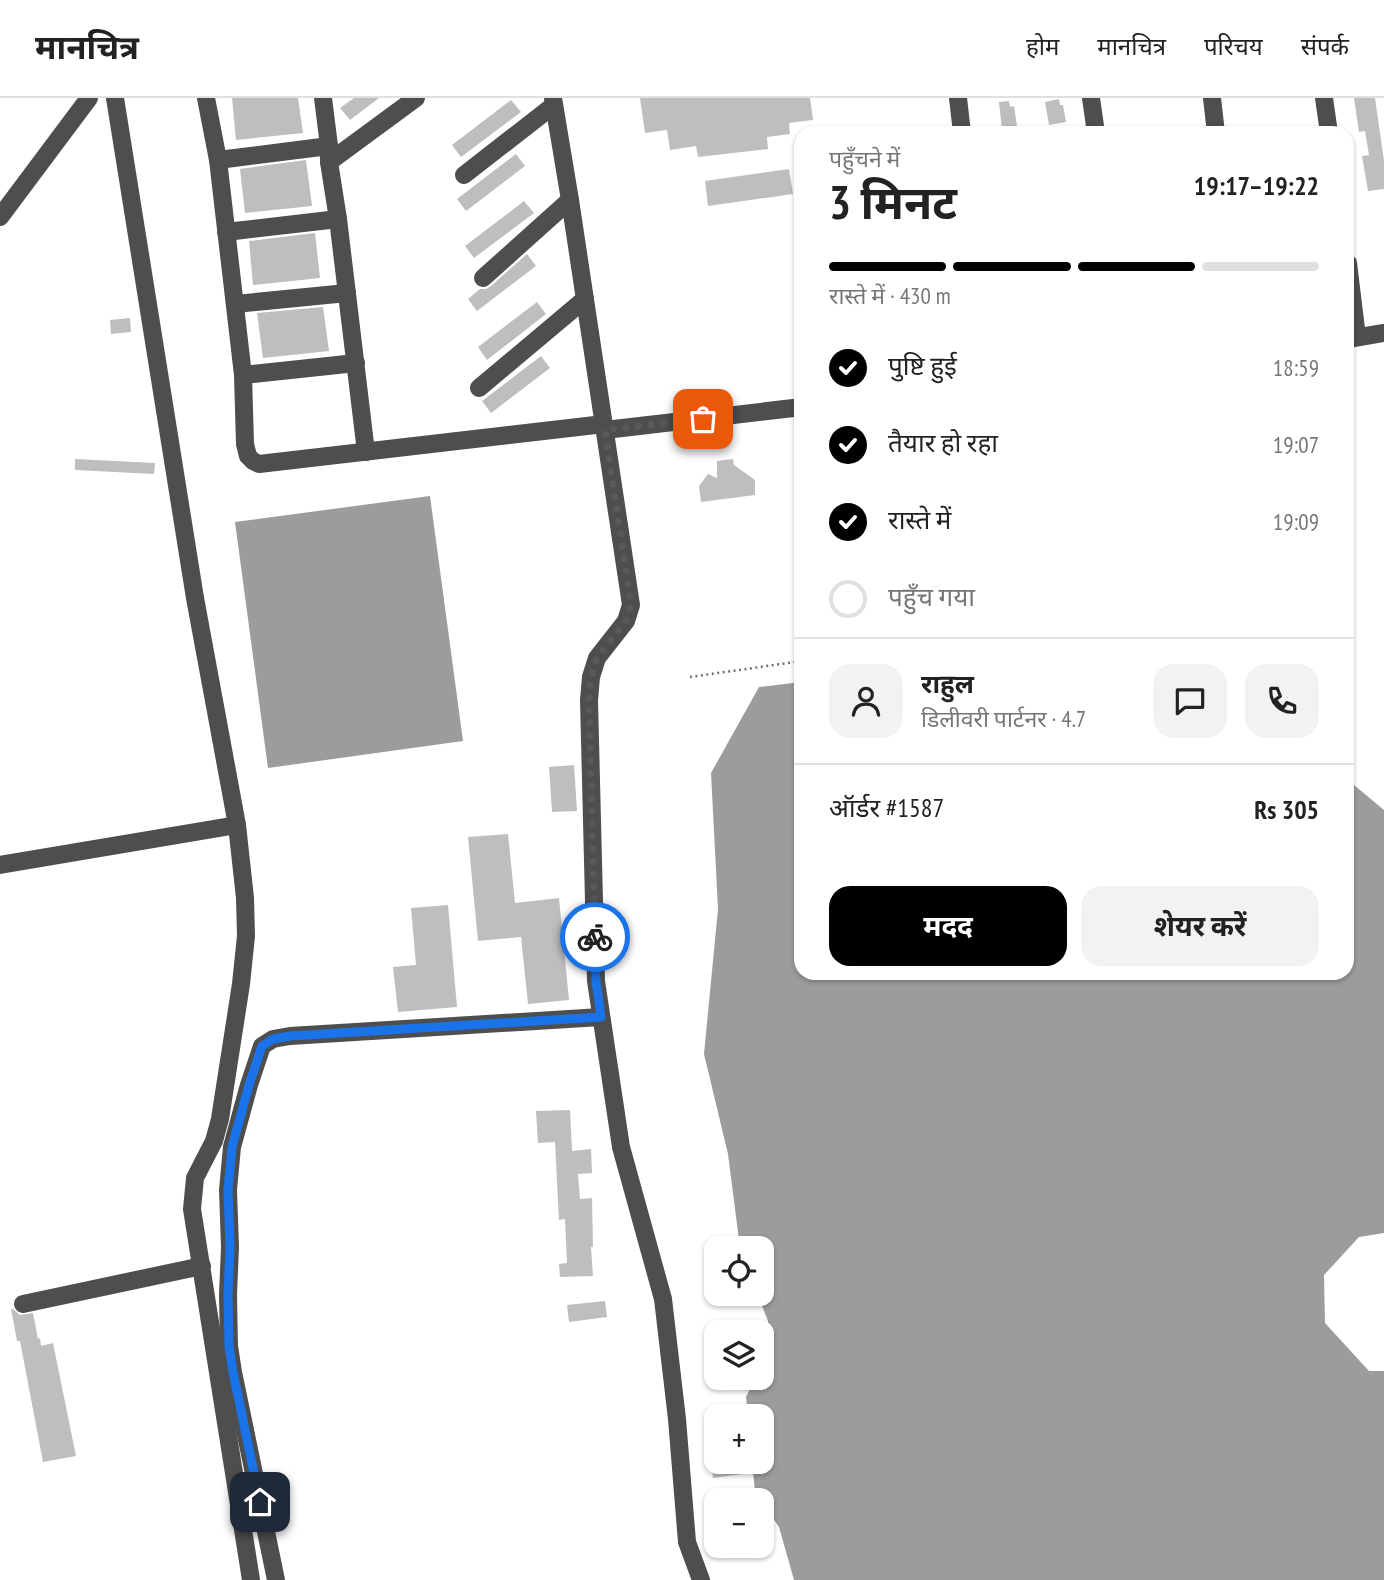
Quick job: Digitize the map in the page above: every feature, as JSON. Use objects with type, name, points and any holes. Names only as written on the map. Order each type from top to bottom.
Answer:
[{"type":"street","points":[[0,217],[89,98]]},
{"type":"street","points":[[115,98],[193,584],[237,825],[245,898],[246,936],[220,1119],[214,1141],[195,1178],[192,1209],[251,1580]]},
{"type":"street","points":[[206,98],[218,160],[243,375],[245,444],[248,456],[253,461],[260,464],[794,408]]},
{"type":"street","points":[[323,98],[366,452]]},
{"type":"street","points":[[218,160],[329,154],[416,98]]},
{"type":"street","points":[[958,98],[961,126]]},
{"type":"street","points":[[1091,98],[1095,126]]},
{"type":"street","points":[[1212,98],[1215,126]]},
{"type":"street","points":[[1324,98],[1328,126]]},
{"type":"street","points":[[464,175],[553,101],[631,605],[626,621],[597,658],[591,677],[589,700],[596,981],[621,1147],[663,1299],[677,1419],[687,1542],[701,1580]]},
{"type":"street","points":[[483,278],[570,200]]},
{"type":"street","points":[[226,232],[338,219]]},
{"type":"street","points":[[234,304],[347,293]]},
{"type":"street","points":[[479,388],[585,299]]},
{"type":"street","points":[[1354,338],[1384,333]]},
{"type":"street","points":[[243,375],[356,363]]},
{"type":"street","points":[[0,865],[237,825]]},
{"type":"street","points":[[276,1580],[229,1346],[228,1190],[232,1147],[262,1046],[273,1039],[290,1036],[601,1017]]},
{"type":"street","points":[[23,1304],[201,1266]]},
{"type":"path","points":[[690,677],[794,662]]},
{"type":"shaded area","points":[[430,496],[463,741],[268,768],[235,522]]},
{"type":"shaded area","points":[[794,683],[794,980],[1354,980],[1354,785],[1384,810],[1384,1233],[1359,1237],[1324,1275],[1325,1323],[1369,1371],[1384,1371],[1384,1580],[794,1580],[779,1527],[774,1520],[774,1488],[755,1488],[753,1474],[774,1474],[774,1404],[747,1404],[746,1397],[750,1390],[774,1390],[774,1320],[768,1320],[762,1306],[774,1306],[774,1236],[738,1236],[728,1154],[704,1054],[718,909],[711,773],[759,687]]},
{"type":"building","points":[[232,98],[298,98],[303,133],[236,140]]},
{"type":"building","points":[[354,98],[379,98],[350,120],[340,108]]},
{"type":"building","points":[[640,98],[810,98],[813,120],[789,123],[790,134],[767,137],[768,149],[698,157],[696,146],[670,150],[667,130],[645,133]]},
{"type":"building","points":[[1354,98],[1375,98],[1384,161],[1384,189],[1368,191],[1362,156],[1369,155],[1365,131],[1359,132]]},
{"type":"building","points":[[1059,99],[1066,122],[1049,125],[1045,102]]},
{"type":"building","points":[[511,100],[521,112],[461,157],[452,145]]},
{"type":"building","points":[[1009,101],[1010,107],[1014,106],[1017,126],[1002,126],[999,102]]},
{"type":"building","points":[[516,154],[525,166],[466,211],[457,199]]},
{"type":"building","points":[[306,160],[312,206],[245,213],[240,169]]},
{"type":"building","points":[[789,169],[793,194],[708,206],[705,181]]},
{"type":"building","points":[[524,201],[534,213],[474,258],[465,246]]},
{"type":"building","points":[[315,233],[320,278],[253,285],[249,241]]},
{"type":"building","points":[[527,254],[536,266],[477,311],[468,299],[480,289],[491,286]]},
{"type":"building","points":[[537,302],[546,314],[487,360],[478,347]]},
{"type":"building","points":[[323,307],[329,351],[263,358],[257,313]]},
{"type":"building","points":[[130,318],[131,332],[111,334],[110,320]]},
{"type":"building","points":[[541,356],[550,368],[491,413],[482,401]]},
{"type":"building","points":[[75,459],[155,463],[154,474],[75,470]]},
{"type":"building","points":[[733,459],[734,465],[755,480],[755,495],[701,502],[699,486],[708,474],[717,478],[717,461]]},
{"type":"building","points":[[574,765],[577,811],[552,812],[549,767]]},
{"type":"building","points":[[508,834],[515,903],[559,898],[569,1000],[528,1004],[521,937],[478,941],[468,837]]},
{"type":"building","points":[[448,905],[457,1007],[398,1012],[393,967],[416,965],[411,908]]},
{"type":"building","points":[[570,1110],[572,1151],[591,1149],[592,1173],[578,1174],[580,1199],[592,1198],[593,1276],[560,1277],[559,1264],[567,1263],[565,1219],[559,1220],[555,1142],[538,1143],[536,1111]]},
{"type":"building","points":[[605,1301],[607,1317],[569,1322],[567,1305]]},
{"type":"building","points":[[11,1309],[20,1315],[33,1313],[41,1346],[53,1343],[76,1456],[43,1462],[20,1341],[17,1341]]},
{"type":"building","points":[[713,1474],[743,1474],[713,1478]]},
{"type":"way so far","points":[[595,937],[589,700],[591,677],[597,658],[626,621],[631,605],[605,430],[703,419]]},
{"type":"route","points":[[260,1502],[229,1346],[228,1190],[232,1147],[262,1046],[273,1039],[290,1036],[601,1017],[596,981],[595,937]]}]
